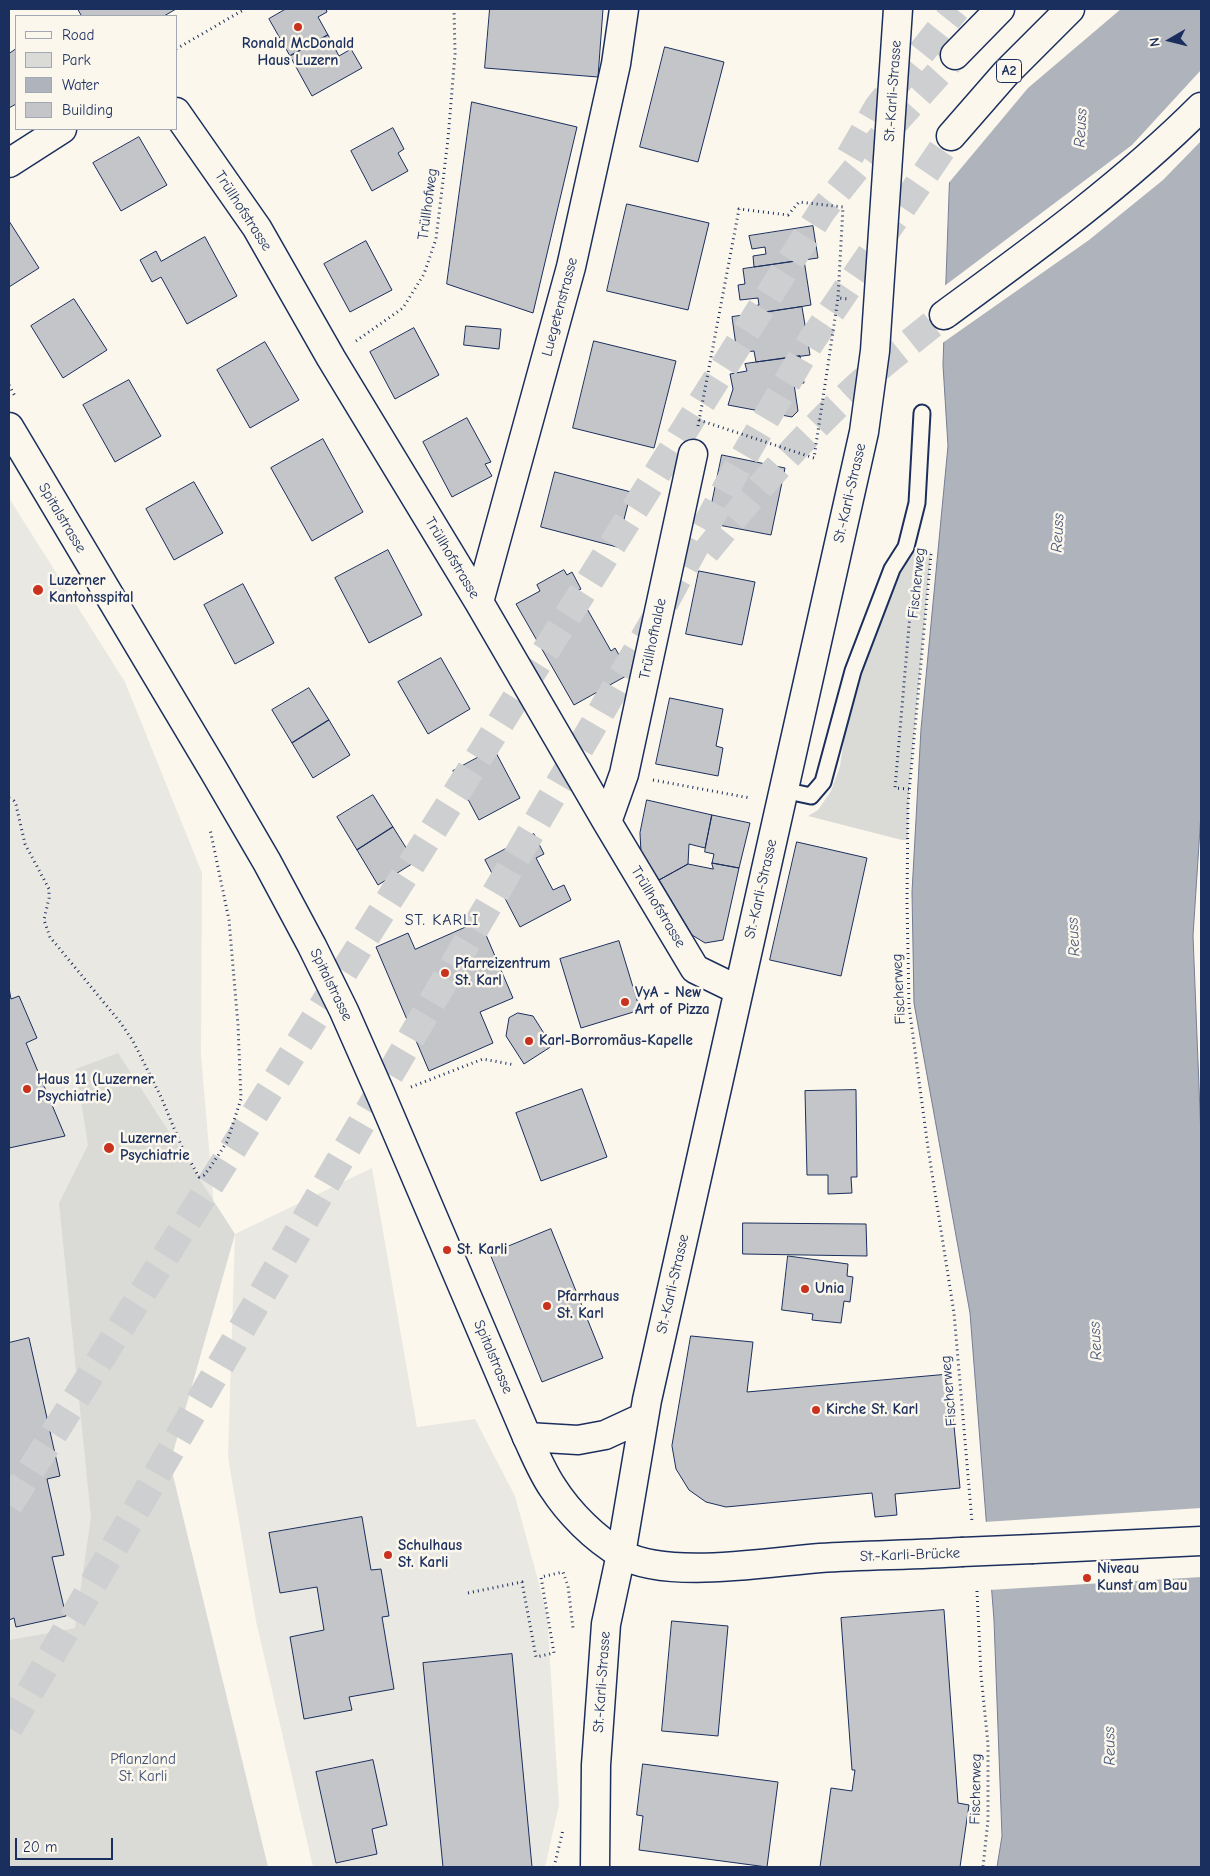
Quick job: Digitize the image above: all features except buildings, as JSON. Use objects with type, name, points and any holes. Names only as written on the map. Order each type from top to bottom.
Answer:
[{"type":"main road","name":"Luegetenstrasse","points":[[479,602],[571,267],[616,64],[624,9]]},
{"type":"main road","name":"St.-Karli-Strasse","points":[[595,1867],[596,1765],[606,1624],[621,1554],[644,1417],[864,432],[875,350],[898,9]]},
{"type":"main road","points":[[955,55],[1000,9]]},
{"type":"main road","name":"A2","points":[[951,136],[1006,74],[1070,9]]},
{"type":"main road","points":[[944,316],[1094,203],[1137,168],[1201,107]]},
{"type":"main road","name":"Trüllhofstrasse","points":[[178,115],[257,228],[331,358],[479,602],[607,822],[696,969],[738,990]]},
{"type":"main road","points":[[9,163],[60,130]]},
{"type":"main road","name":"Spitalstrasse","points":[[9,427],[219,779],[267,862],[312,946],[378,1086],[545,1476],[562,1501],[600,1539],[621,1554]]},
{"type":"main road","name":"Trüllhofhalde","points":[[607,822],[624,774],[693,454]]},
{"type":"main road","points":[[527,1437],[578,1440],[605,1435],[644,1417]]},
{"type":"main road","name":"St.-Karli-Brücke","points":[[621,1554],[651,1564],[684,1568],[822,1558],[1201,1541]]},
{"type":"lane","points":[[782,797],[812,796],[823,782],[853,671],[892,569],[904,551],[917,502],[922,413]]},
{"type":"path","points":[[178,48],[245,9]]},
{"type":"path","name":"Trüllhofweg","points":[[331,358],[403,308],[424,274],[436,239],[448,139],[455,54],[454,9]]},
{"type":"path","points":[[693,454],[699,420],[739,209],[788,215],[799,202],[843,207],[838,298],[814,458],[699,420]]},
{"type":"path","points":[[838,298],[879,300]]},
{"type":"path","points":[[904,551],[909,564],[912,587],[895,788],[909,789]]},
{"type":"path","name":"Fischerweg","points":[[931,552],[909,789],[906,901],[909,1006],[928,1148],[954,1313],[972,1523]]},
{"type":"path","points":[[624,774],[782,797]]},
{"type":"path","points":[[9,798],[16,805],[25,844],[49,889],[44,920],[50,938],[120,1022],[133,1041],[161,1096],[181,1144],[199,1177],[204,1175],[209,1169],[227,1142],[241,1099],[238,1024],[229,920],[208,820]]},
{"type":"path","points":[[405,1089],[483,1059],[515,1066]]},
{"type":"path","points":[[468,1593],[522,1582],[536,1657],[554,1653],[541,1577],[563,1572]]},
{"type":"path","name":"Fischerweg","points":[[977,1591],[981,1675],[988,1744],[988,1820],[983,1867]]},
{"type":"shaded area","name":"Luzerner Psychiatrie","points":[[9,498],[125,682],[202,873],[201,1055],[217,1241],[76,1628],[9,1640]]},
{"type":"shaded area","name":"Schulhaus St. Karli","points":[[372,1168],[417,1427],[475,1419],[515,1496],[547,1613],[559,1805],[545,1867],[313,1867],[256,1621],[228,1457],[235,1234]]},
{"type":"green space","points":[[906,547],[931,552],[909,789],[908,840],[902,840],[808,816],[818,810],[831,791],[840,766],[846,726],[866,654],[902,568]]},
{"type":"green space","name":"Pflanzland St. Karli","points":[[118,1053],[235,1234],[170,1463],[268,1867],[9,1867],[9,1640],[75,1628],[91,1517],[59,1203],[88,1145],[76,1069]]},
{"type":"water","name":"Reuss","points":[[956,9],[1201,9],[1201,813],[1193,936],[1201,1137],[1201,1867],[997,1867],[1002,1836],[994,1620],[970,1313],[914,1003],[912,892],[921,729],[948,446],[943,365]]},
{"type":"pier","points":[[954,9],[1121,9],[1028,88],[947,185]]},
{"type":"pier","points":[[1201,70],[1201,141],[1163,180],[1089,240],[941,344],[943,287],[1132,145]]},
{"type":"pier","points":[[1201,1508],[1201,1577],[989,1590],[984,1522]]},
{"type":"tunnel","points":[[850,156],[878,107],[956,9]]},
{"type":"tunnel","points":[[9,1505],[822,211],[885,133],[955,55]]},
{"type":"tunnel","points":[[9,1728],[664,604],[735,472],[810,343],[951,136]]},
{"type":"tunnel","points":[[706,552],[775,470],[850,393],[944,315]]},
{"type":"place","name":"Ronald McDonald Haus Luzern","points":[[298,27]]},
{"type":"place","name":"Luzerner Kantonsspital","points":[[38,590]]},
{"type":"place","name":"Pfarreizentrum St. Karl","points":[[445,973]]},
{"type":"place","name":"VyA - New Art of Pizza","points":[[625,1002]]},
{"type":"place","name":"Karl-Borromäus-Kapelle","points":[[529,1041]]},
{"type":"place","name":"Haus 11 (Luzerner Psychiatrie)","points":[[27,1089]]},
{"type":"place","name":"Luzerner Psychiatrie","points":[[109,1148]]},
{"type":"place","name":"St. Karli","points":[[447,1250]]},
{"type":"place","name":"Unia","points":[[805,1289]]},
{"type":"place","name":"Pfarrhaus St. Karl","points":[[547,1306]]},
{"type":"place","name":"Kirche St. Karl","points":[[816,1410]]},
{"type":"place","name":"Schulhaus St. Karli","points":[[388,1555]]},
{"type":"place","name":"Niveau Kunst am Bau","points":[[1087,1578]]},
{"type":"district","name":"ST. KARLI","points":[[442,920]]}]
